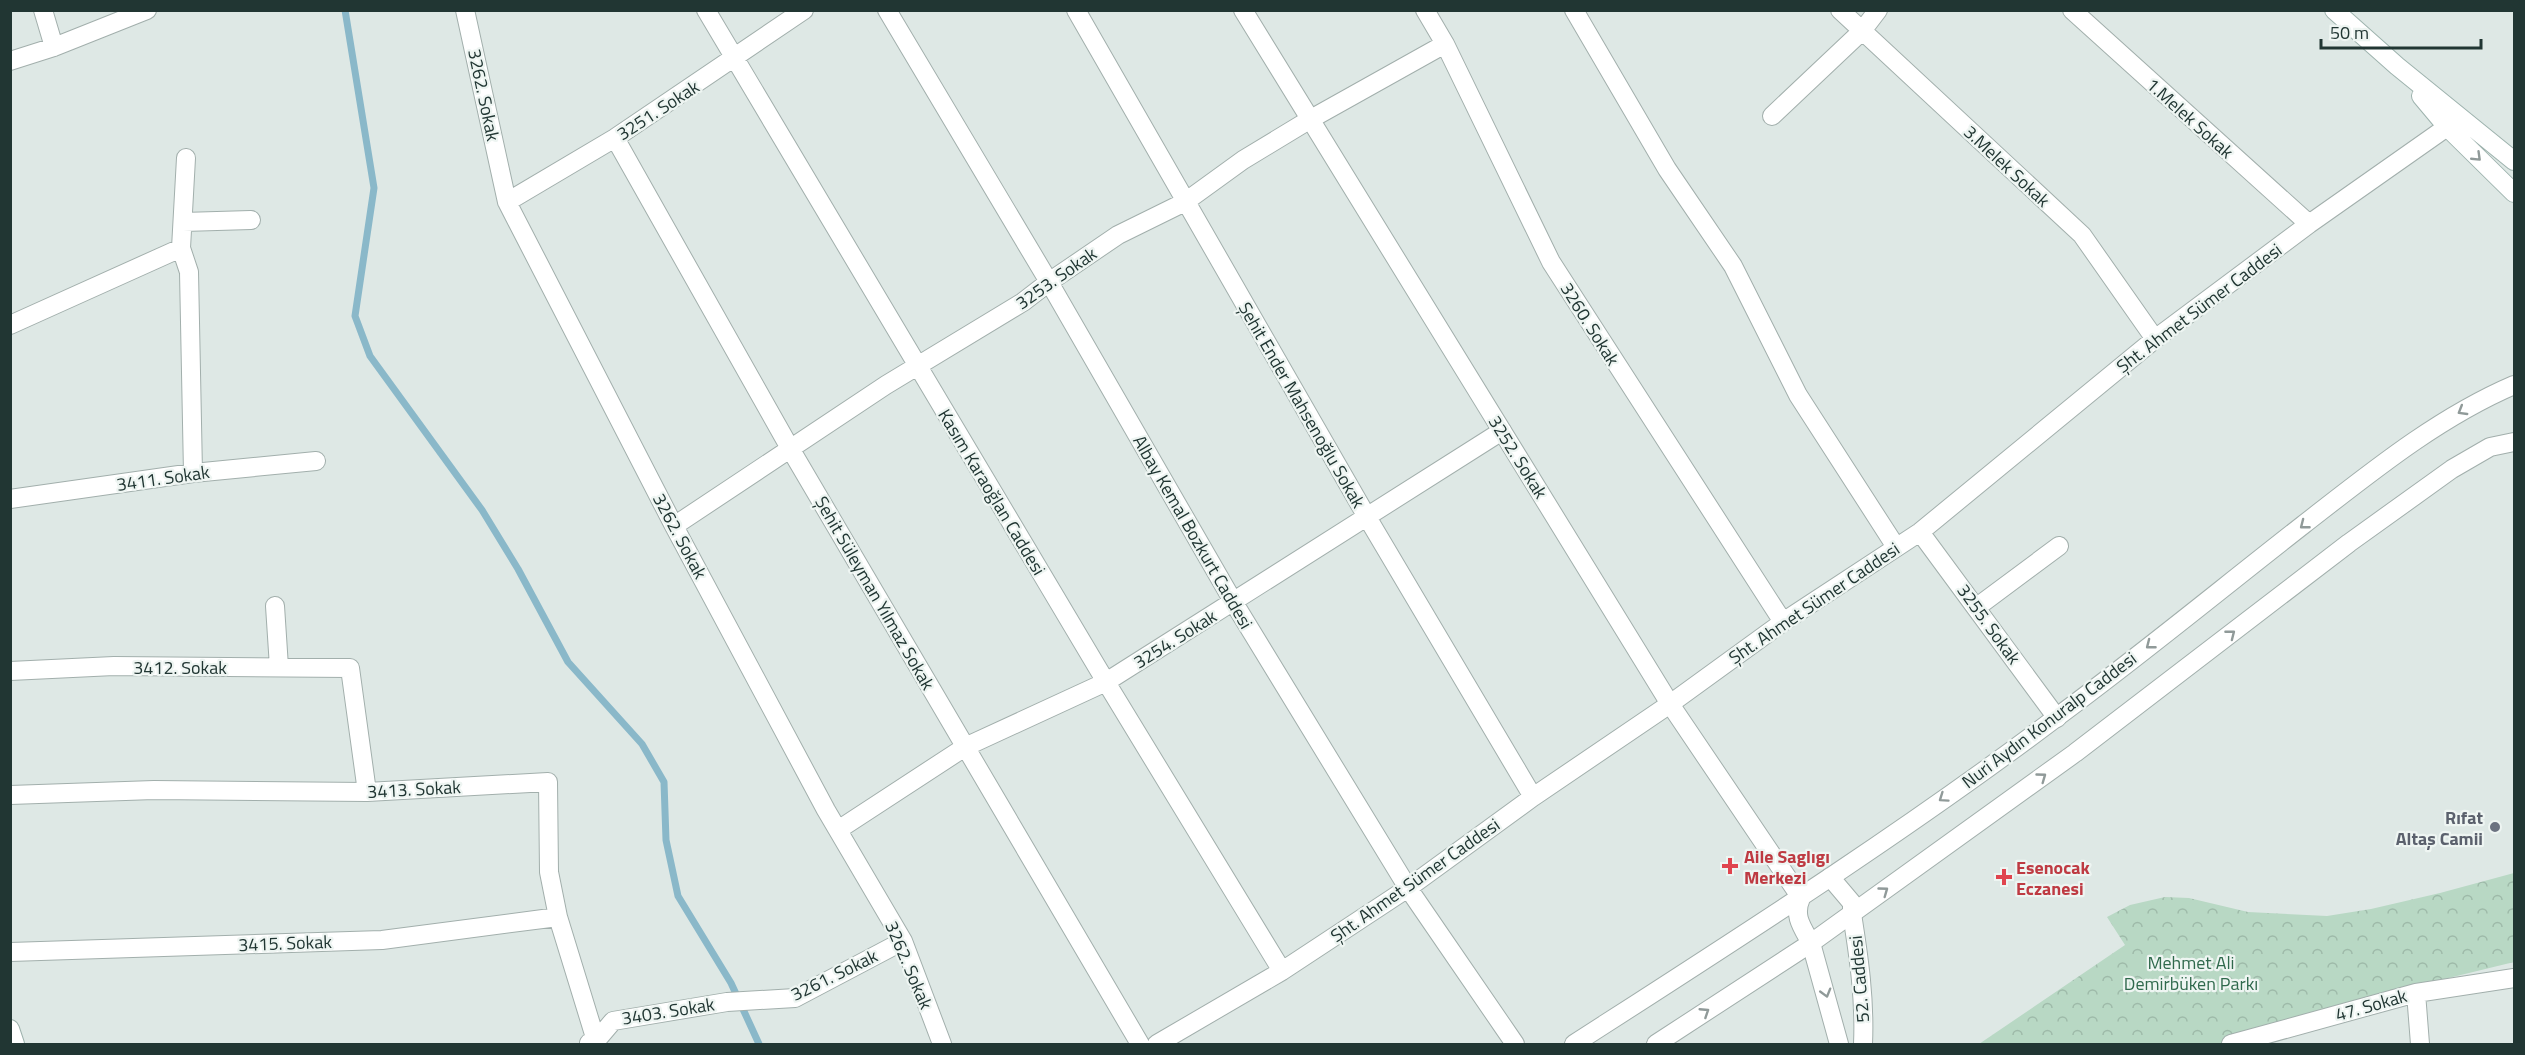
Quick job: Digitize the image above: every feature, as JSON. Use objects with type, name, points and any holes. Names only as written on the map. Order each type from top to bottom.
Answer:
[{"type":"street","points":[[43,10],[54,47]]},
{"type":"street","points":[[10,61],[54,47],[147,10]]},
{"type":"street","name":"3262. Sokak","points":[[465,10],[507,202],[675,526],[838,830],[903,941],[942,1044]]},
{"type":"street","name":"Kasım Karaoğlan Caddesi","points":[[706,10],[916,366],[1282,970]]},
{"type":"street","name":"3251. Sokak","points":[[507,202],[615,138],[735,59],[804,10]]},
{"type":"street","name":"Albay Kemal Bozkurt Caddesi","points":[[887,10],[1049,282],[1234,603],[1408,888],[1515,1044]]},
{"type":"street","name":"Şehit Ender Mahsenoğlu Sokak","points":[[1076,10],[1367,517],[1533,797]]},
{"type":"street","name":"3252. Sokak","points":[[1243,10],[1670,704],[1801,898]]},
{"type":"street","name":"3260. Sokak","points":[[1425,10],[1445,44],[1551,262],[1782,622]]},
{"type":"street","points":[[1574,10],[1667,169],[1733,266],[1798,395],[1896,547]]},
{"type":"street","name":"3.Melek Sokak","points":[[1840,10],[2082,235],[2155,339]]},
{"type":"street","points":[[1772,116],[1862,31],[1878,10]]},
{"type":"street","name":"1.Melek Sokak","points":[[2072,10],[2309,224]]},
{"type":"street","points":[[2334,10],[2397,66],[2514,161]]},
{"type":"street","name":"3253. Sokak","points":[[675,526],[916,366],[1023,302],[1118,235],[1185,202],[1243,160],[1309,120],[1445,44]]},
{"type":"street","points":[[2397,66],[2447,128],[2514,194]]},
{"type":"street","name":"Şht. Ahmet Sümer Caddesi","points":[[1157,1044],[1282,970],[1408,888],[1533,797],[1670,704],[1782,622],[1920,532],[2155,339],[2309,224],[2447,128]]},
{"type":"street","name":"Şehit Süleyman Yılmaz Sokak","points":[[615,138],[791,450],[1140,1044]]},
{"type":"street","points":[[186,158],[181,248],[189,273],[193,473]]},
{"type":"street","points":[[183,222],[251,220]]},
{"type":"street","points":[[10,326],[181,248]]},
{"type":"street","name":"Nuri Aydın Konuralp Caddesi","points":[[1574,1044],[1801,898],[2057,718],[2342,495],[2430,430],[2482,399],[2514,385]]},
{"type":"street","name":"3254. Sokak","points":[[838,830],[964,747],[1106,682],[1234,603],[1502,431]]},
{"type":"street","points":[[1656,1044],[1811,943],[2085,746],[2399,506],[2472,456],[2490,447],[2514,442]]},
{"type":"street","name":"3411. Sokak","points":[[10,499],[193,473],[316,460]]},
{"type":"street","name":"3255. Sokak","points":[[1920,532],[2057,718]]},
{"type":"street","points":[[1977,608],[2059,546]]},
{"type":"street","points":[[274,606],[279,668]]},
{"type":"street","name":"3412. Sokak","points":[[10,671],[114,666],[350,668],[367,792]]},
{"type":"street","name":"3413. Sokak","points":[[10,795],[154,790],[367,792],[548,782],[549,872],[558,917],[592,1043]]},
{"type":"street","name":"52. Caddesi","points":[[1830,877],[1843,889],[1852,903],[1864,1004],[1863,1044]]},
{"type":"street","name":"52. Caddesi","points":[[1801,898],[1797,906],[1797,919],[1811,943],[1839,1044]]},
{"type":"street","name":"3415. Sokak","points":[[10,952],[382,940],[558,917]]},
{"type":"street","name":"3261. Sokak","points":[[727,1002],[795,998],[903,941]]},
{"type":"street","name":"47. Sokak","points":[[2230,1044],[2415,993],[2514,978]]},
{"type":"street","points":[[2415,993],[2420,1044]]},
{"type":"street","name":"3403. Sokak","points":[[592,1043],[613,1020],[727,1002]]},
{"type":"street","points":[[10,1029],[15,1044]]},
{"type":"green space","name":"Mehmet Ali Demirbüken Parkı","points":[[2514,873],[2514,962],[2338,1005],[2224,1044],[1979,1044],[2125,945],[2107,917],[2130,905],[2165,897],[2189,898],[2248,912],[2327,916],[2371,909]]},
{"type":"waterway","points":[[345,10],[374,188],[355,316],[370,356],[482,510],[518,569],[568,662],[642,744],[664,782],[666,840],[678,896],[731,983],[759,1044]]},
{"type":"place","name":"Rıfat Altaş Camii","points":[[2495,827]]},
{"type":"place","name":"Aile Saglıgı Merkezi","points":[[1730,866]]},
{"type":"place","name":"Esenocak Eczanesi","points":[[2004,877]]}]
